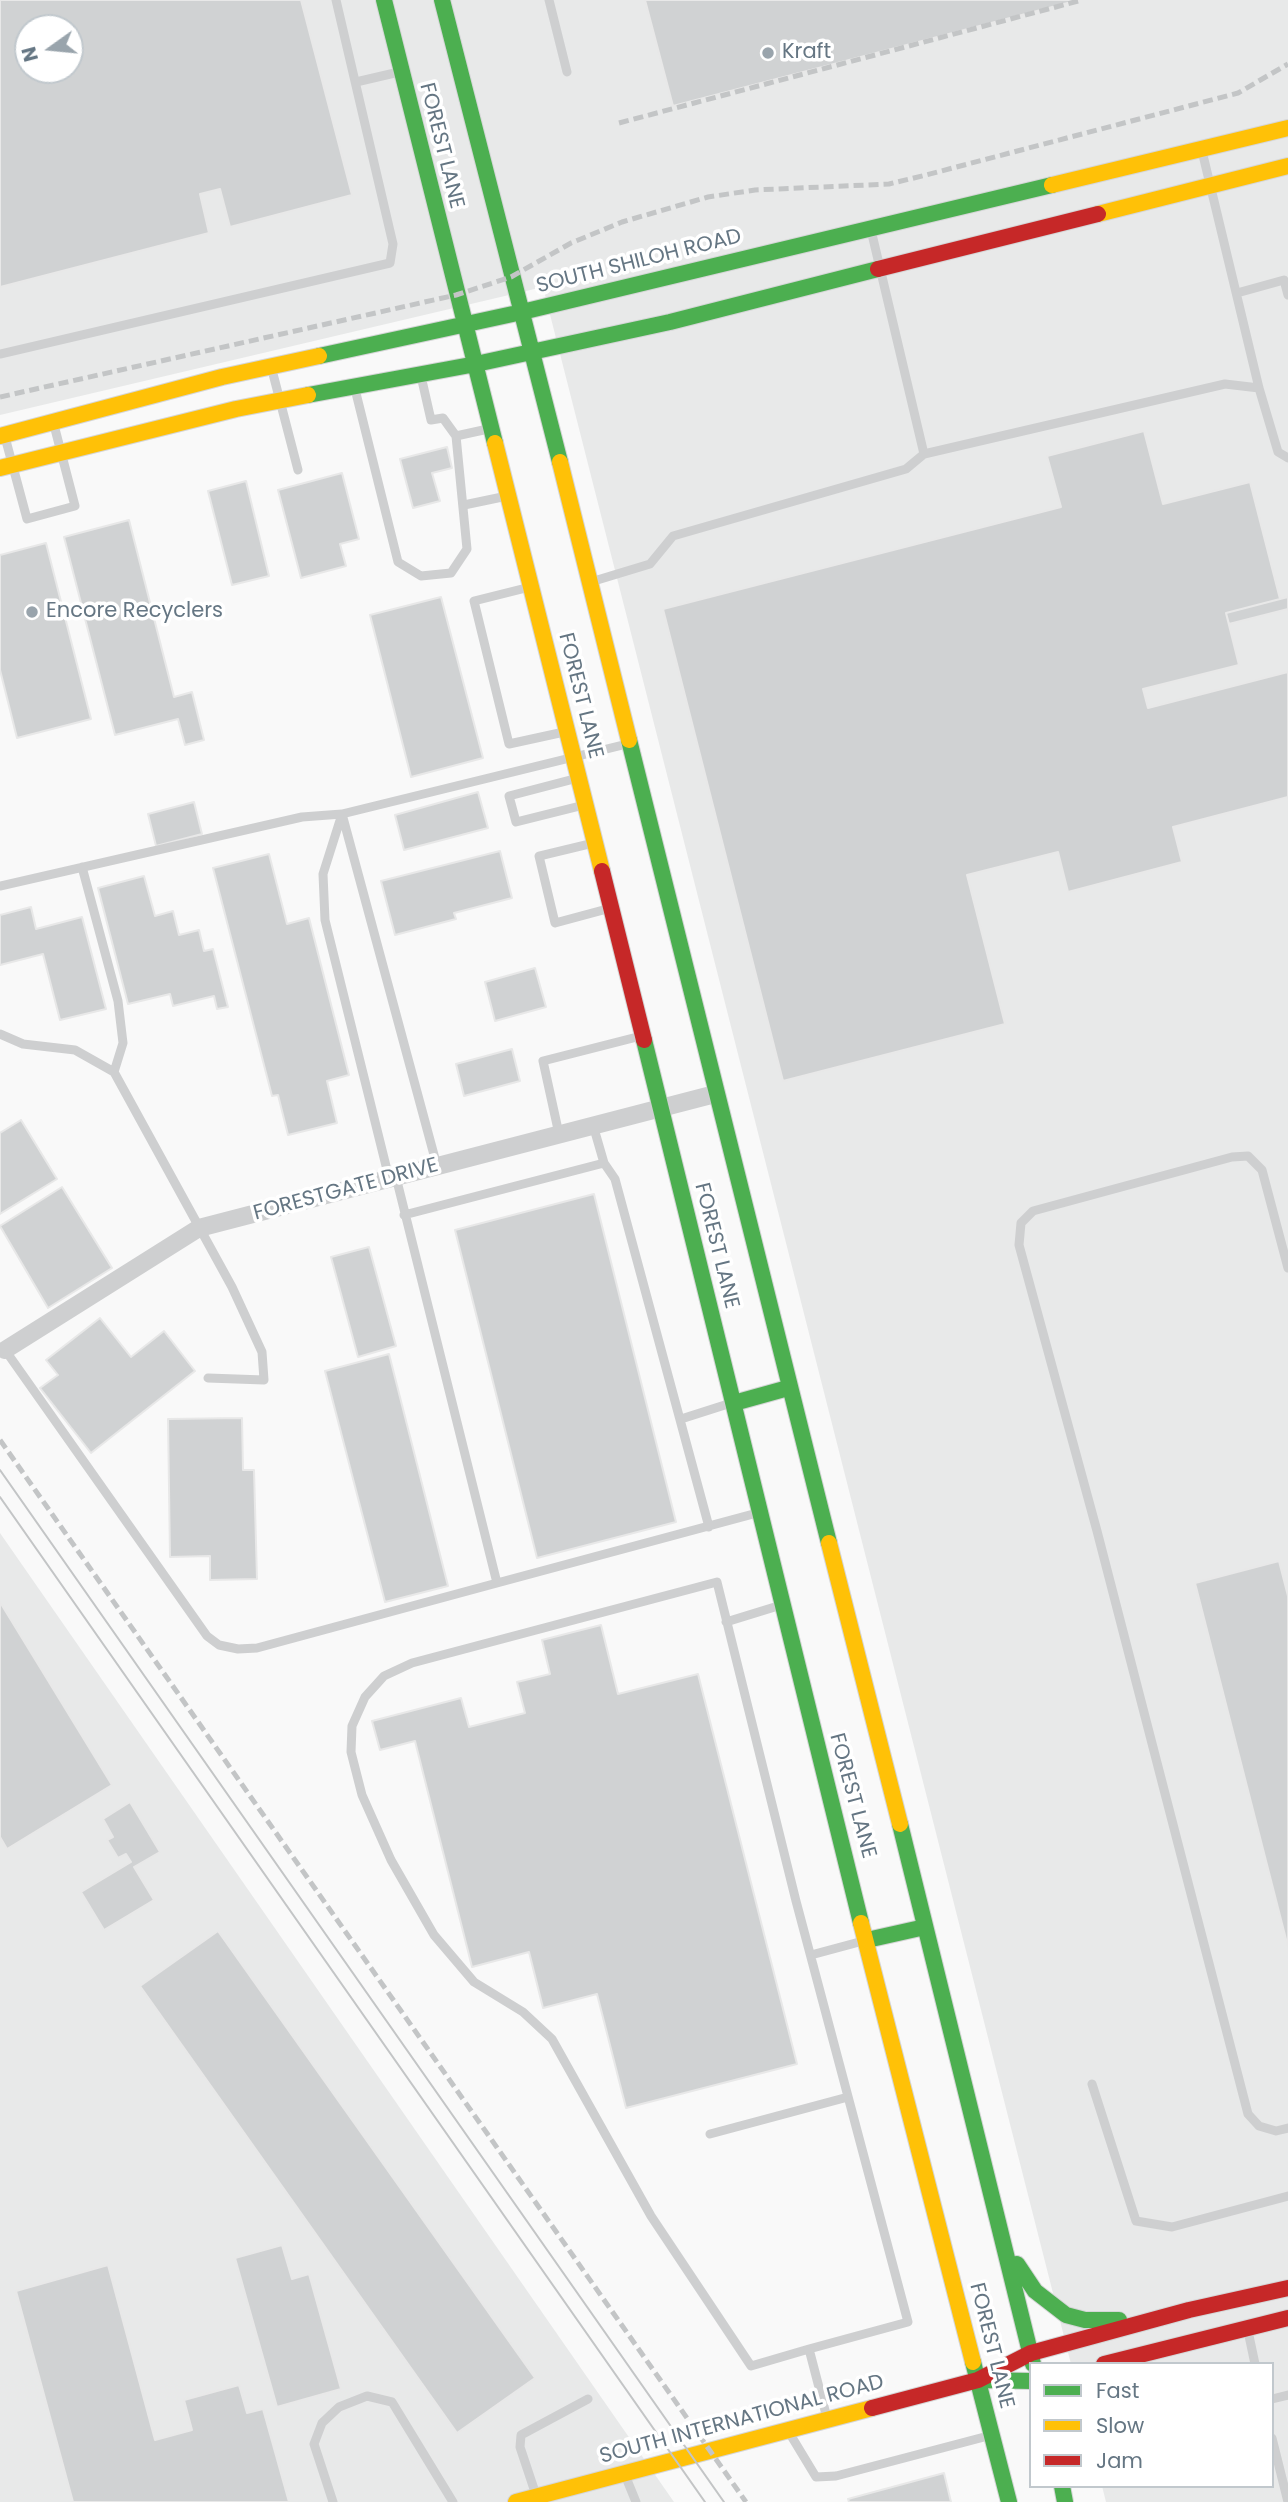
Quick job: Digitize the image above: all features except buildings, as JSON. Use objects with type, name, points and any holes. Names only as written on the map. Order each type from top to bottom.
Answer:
[{"type":"main road","name":"FOREST LANE","points":[[384,0],[586,805],[782,1605],[1009,2502]]},
{"type":"main road","name":"FOREST LANE","points":[[442,0],[533,352],[788,1388],[1007,2249],[1032,2358]]},
{"type":"main road","name":"SOUTH SHILOH ROAD","points":[[2,436],[271,365],[463,322],[522,312],[1288,128]]},
{"type":"main road","points":[[6,467],[280,401],[533,352],[881,269],[1288,166]]},
{"type":"main road","points":[[733,1403],[788,1388]]},
{"type":"main road","points":[[867,1940],[925,1927]]},
{"type":"main road","points":[[1007,2249],[1035,2291],[1066,2315],[1085,2320],[1149,2321]]},
{"type":"main road","name":"SOUTH INTERNATIONAL ROAD","points":[[516,2502],[978,2379],[1032,2358],[1149,2321],[1288,2288]]},
{"type":"main road","points":[[1111,2362],[1288,2318]]},
{"type":"main road","points":[[1129,2362],[1155,2350]]},
{"type":"main road","name":"SOUTH INTERNATIONAL ROAD","points":[[978,2379],[1029,2381]]},
{"type":"street","name":"FORESTGATE DRIVE","points":[[3,1347],[199,1228],[715,1094]]},
{"type":"lane","points":[[0,354],[390,263],[393,244],[335,0]]},
{"type":"lane","points":[[549,0],[567,72]]},
{"type":"lane","points":[[356,82],[401,71]]},
{"type":"lane","points":[[1202,149],[1259,388],[1278,452],[1288,458]]},
{"type":"lane","points":[[871,228],[924,454]]},
{"type":"lane","points":[[1237,293],[1284,280],[1288,295]]},
{"type":"lane","points":[[271,365],[298,470]]},
{"type":"lane","points":[[355,387],[398,562],[421,576],[451,573],[467,549],[456,436],[443,418],[431,420],[421,374]]},
{"type":"lane","points":[[589,582],[650,564],[673,537],[906,469],[924,454],[1225,384],[1259,388]]},
{"type":"lane","points":[[2,436],[6,467],[27,519],[75,506],[53,422]]},
{"type":"lane","points":[[456,436],[492,428]]},
{"type":"lane","points":[[464,505],[509,496]]},
{"type":"lane","points":[[531,586],[474,601],[509,744],[567,731]]},
{"type":"lane","points":[[0,886],[302,817],[342,814],[629,744]]},
{"type":"lane","points":[[579,778],[509,796],[516,822],[586,805]]},
{"type":"lane","points":[[342,814],[437,1166]]},
{"type":"lane","points":[[342,814],[323,874],[325,920],[404,1216],[497,1583]]},
{"type":"lane","points":[[595,842],[539,856],[555,923],[611,908]]},
{"type":"lane","points":[[82,867],[118,1001],[123,1043],[114,1072]]},
{"type":"lane","points":[[0,1034],[23,1044],[75,1050],[114,1072],[251,1325],[261,1352],[264,1380],[208,1378]]},
{"type":"lane","points":[[559,1134],[542,1061],[643,1036]]},
{"type":"lane","points":[[593,1125],[604,1163],[615,1179],[709,1527]]},
{"type":"lane","points":[[1288,1268],[1262,1170],[1248,1156],[1232,1157],[1033,1211],[1021,1223],[1019,1245],[1101,1545],[1248,2114],[1259,2126],[1276,2131],[1288,2128]]},
{"type":"lane","points":[[404,1216],[604,1163]]},
{"type":"lane","points":[[3,1347],[207,1636],[219,1645],[238,1649],[257,1648],[760,1512]]},
{"type":"lane","points":[[681,1419],[733,1403]]},
{"type":"lane","points":[[717,1582],[811,1955],[908,2322],[751,2366],[650,2216],[552,2039],[523,2012],[474,1982],[434,1934],[391,1860],[362,1795],[351,1752],[352,1726],[365,1697],[384,1676],[412,1663],[717,1582]]},
{"type":"lane","points":[[726,1622],[782,1605]]},
{"type":"lane","points":[[811,1955],[867,1940]]},
{"type":"lane","points":[[1092,2084],[1136,2221],[1172,2227],[1288,2196]]},
{"type":"lane","points":[[710,2134],[848,2097]]},
{"type":"lane","points":[[1247,2327],[1255,2362]]},
{"type":"lane","points":[[809,2349],[828,2419]]},
{"type":"lane","points":[[332,2502],[314,2444],[322,2423],[339,2407],[367,2396],[392,2402],[453,2502]]},
{"type":"lane","points":[[537,2497],[520,2447],[521,2435],[587,2399]]},
{"type":"lane","points":[[788,2430],[816,2477],[836,2476],[992,2435]]},
{"type":"lane","points":[[1274,2446],[1288,2502]]},
{"type":"lane","points":[[624,2473],[636,2502]]},
{"type":"shaded area","points":[[0,0],[1288,0],[1288,2502],[1106,2502],[1102,2488],[1274,2488],[1274,2362],[1070,2362],[543,287],[0,415]]},
{"type":"shaded area","points":[[0,1533],[674,2502],[0,2502]]},
{"type":"tram line","points":[[0,1470],[724,2502]]},
{"type":"tram line","points":[[0,1497],[705,2502]]},
{"type":"railway","points":[[619,123],[1082,0]]},
{"type":"railway","points":[[0,397],[456,295],[511,277],[571,243],[622,222],[708,197],[755,190],[889,184],[926,175],[1238,93],[1288,64]]},
{"type":"railway","points":[[0,1440],[746,2502]]},
{"type":"traffic: fast","points":[[384,0],[495,443]]},
{"type":"traffic: fast","points":[[442,0],[560,462]]},
{"type":"traffic: fast","points":[[319,356],[522,312],[1052,185]]},
{"type":"traffic: fast","points":[[308,395],[476,364],[670,322],[878,269]]},
{"type":"traffic: fast","points":[[629,740],[829,1543]]},
{"type":"traffic: fast","points":[[644,1040],[861,1923]]},
{"type":"traffic: fast","points":[[734,1403],[788,1388]]},
{"type":"traffic: fast","points":[[900,1824],[1033,2362]]},
{"type":"traffic: fast","points":[[867,1940],[925,1927]]},
{"type":"traffic: fast","points":[[1017,2264],[1035,2291],[1066,2315],[1085,2320],[1119,2320]]},
{"type":"traffic: fast","points":[[973,2362],[1009,2502]]},
{"type":"traffic: fast","points":[[980,2380],[1029,2381]]},
{"type":"traffic: fast","points":[[1062,2488],[1065,2502]]},
{"type":"traffic: slow","points":[[1052,185],[1288,128]]},
{"type":"traffic: slow","points":[[1098,214],[1288,166]]},
{"type":"traffic: slow","points":[[0,436],[222,377],[319,356]]},
{"type":"traffic: slow","points":[[0,468],[236,409],[308,395]]},
{"type":"traffic: slow","points":[[495,443],[602,871]]},
{"type":"traffic: slow","points":[[560,462],[629,740]]},
{"type":"traffic: slow","points":[[829,1543],[900,1824]]},
{"type":"traffic: slow","points":[[861,1923],[973,2362]]},
{"type":"traffic: slow","points":[[516,2502],[872,2408]]},
{"type":"traffic: jam","points":[[878,269],[1098,214]]},
{"type":"traffic: jam","points":[[602,871],[644,1040]]},
{"type":"traffic: jam","points":[[872,2408],[978,2380],[1031,2353],[1189,2310],[1288,2288]]},
{"type":"traffic: jam","points":[[1112,2362],[1288,2318]]},
{"type":"place","name":"Kraft","points":[[768,53]]},
{"type":"place","name":"Encore Recyclers","points":[[32,612]]}]
